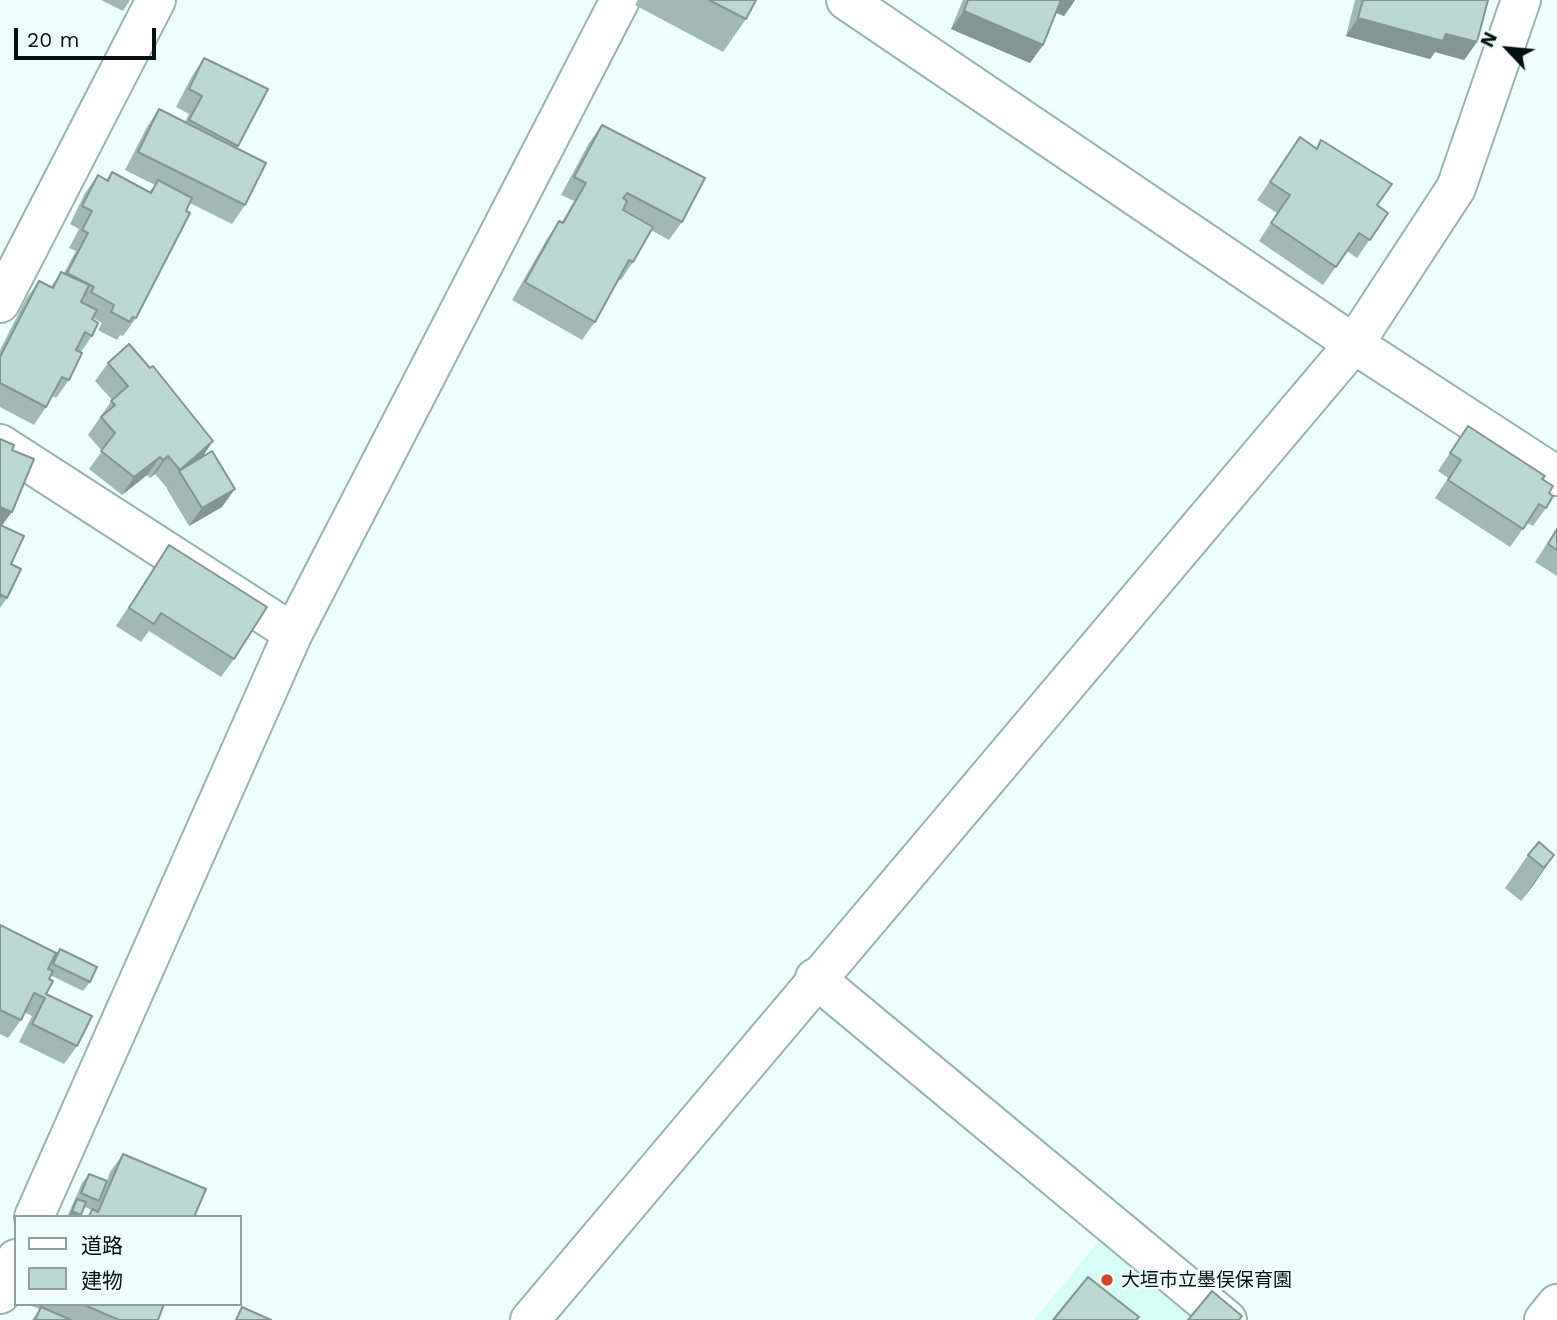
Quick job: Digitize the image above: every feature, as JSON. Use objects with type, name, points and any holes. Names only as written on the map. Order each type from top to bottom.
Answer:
[{"type":"street","points":[[0,303],[156,0]]},
{"type":"street","points":[[35,1215],[293,633],[620,0]]},
{"type":"street","points":[[846,0],[1354,344],[1557,476]]},
{"type":"street","points":[[530,1320],[815,978],[1354,344],[1456,188],[1521,0]]},
{"type":"street","points":[[0,444],[293,633]]},
{"type":"street","points":[[815,978],[1227,1320]]},
{"type":"street","points":[[0,1294],[14,1263]]},
{"type":"street","points":[[1544,1320],[1557,1304]]},
{"type":"shaded area","name":"大垣市立墨俣保育園","points":[[1100,1240],[1195,1320],[1034,1320]]},
{"type":"building","points":[[709,0],[756,0],[746,19]]},
{"type":"building","points":[[968,0],[1061,0],[1043,45],[964,11]]},
{"type":"building","points":[[1363,0],[1488,0],[1477,42],[1446,34],[1443,41],[1358,18]]},
{"type":"building","points":[[204,58],[268,89],[238,146],[189,120],[202,96],[189,89]]},
{"type":"building","points":[[159,109],[266,163],[245,205],[138,152]]},
{"type":"building","points":[[602,125],[705,178],[682,222],[627,193],[623,198],[627,201],[623,210],[653,227],[633,262],[629,260],[595,322],[525,282],[559,221],[563,223],[586,183],[574,177]]},
{"type":"building","points":[[1300,137],[1317,149],[1321,140],[1392,184],[1377,205],[1388,213],[1370,240],[1359,233],[1336,267],[1271,223],[1290,195],[1270,182]]},
{"type":"building","points":[[112,172],[151,193],[158,180],[192,198],[186,211],[190,213],[136,318],[132,317],[130,322],[111,312],[114,305],[91,292],[94,287],[67,273],[88,233],[82,230],[92,211],[82,206],[98,175],[108,181]]},
{"type":"building","points":[[61,272],[89,285],[81,302],[97,310],[92,319],[98,323],[92,336],[85,332],[76,350],[82,353],[69,380],[62,377],[46,407],[0,383],[0,357],[39,281],[53,288]]},
{"type":"building","points":[[129,344],[150,368],[153,366],[213,441],[180,470],[168,456],[163,460],[160,457],[134,477],[101,451],[115,433],[101,417],[115,405],[111,401],[128,386],[108,363]]},
{"type":"building","points":[[1468,426],[1545,476],[1542,479],[1553,486],[1549,493],[1553,496],[1546,508],[1539,504],[1523,529],[1448,480],[1461,460],[1450,453]]},
{"type":"building","points":[[0,439],[14,445],[12,450],[34,459],[12,512],[0,507]]},
{"type":"building","points":[[212,451],[235,489],[202,508],[179,471]]},
{"type":"building","points":[[0,525],[24,536],[11,564],[21,569],[7,598],[1,595],[0,597]]},
{"type":"building","points":[[1557,529],[1557,550],[1548,544]]},
{"type":"building","points":[[169,545],[267,607],[234,659],[161,613],[154,624],[129,608]]},
{"type":"building","points":[[1539,842],[1554,855],[1544,868],[1528,855]]},
{"type":"building","points":[[0,925],[56,953],[48,969],[53,971],[49,979],[53,981],[46,994],[92,1016],[77,1046],[32,1024],[45,998],[34,993],[21,1020],[0,1010]]},
{"type":"building","points":[[60,949],[97,967],[90,982],[53,964]]},
{"type":"building","points":[[123,1154],[206,1189],[195,1215],[90,1215],[92,1209],[98,1212]]},
{"type":"building","points":[[89,1174],[107,1181],[99,1201],[81,1193]]},
{"type":"building","points":[[77,1199],[86,1202],[81,1215],[72,1211]]},
{"type":"building","points":[[1088,1277],[1139,1317],[1136,1320],[1053,1320]]},
{"type":"building","points":[[1212,1291],[1242,1316],[1239,1320],[1188,1320]]},
{"type":"building","points":[[87,1306],[163,1306],[158,1320],[119,1320]]},
{"type":"building","points":[[41,1307],[71,1320],[35,1320]]},
{"type":"building","points":[[242,1307],[271,1320],[236,1320]]},
{"type":"place","name":"大垣市立墨俣保育園","points":[[1107,1280]]}]
